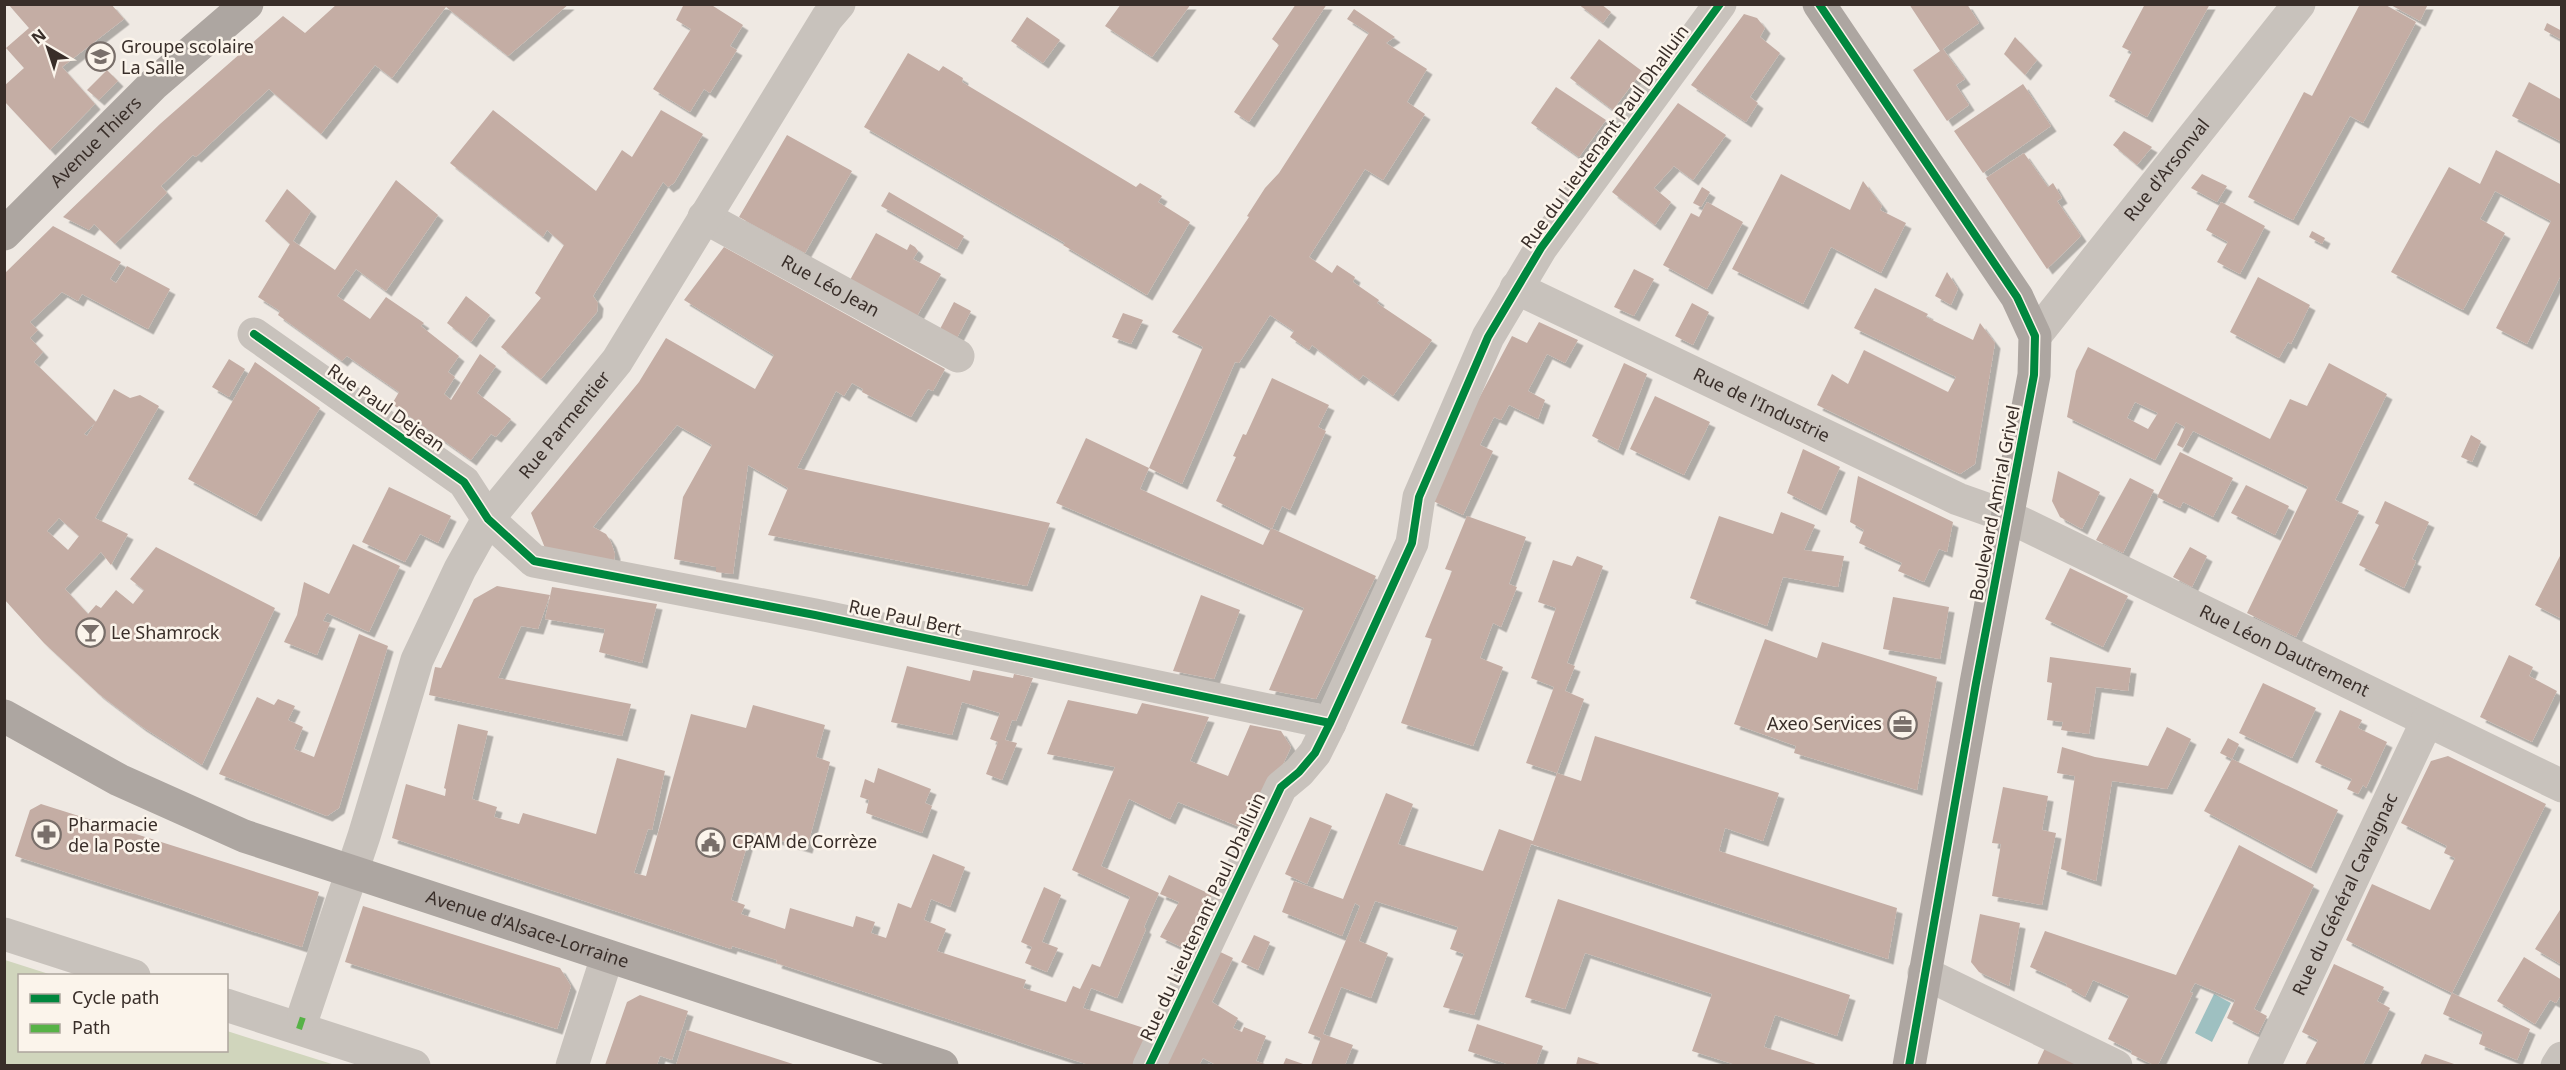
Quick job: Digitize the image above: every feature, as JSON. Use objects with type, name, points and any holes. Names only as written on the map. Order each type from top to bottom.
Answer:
[{"type":"main road","name":"Avenue Thiers","points":[[4,234],[153,85],[247,4]]},
{"type":"main road","name":"Boulevard Amiral Grivel","points":[[1819,4],[2017,297],[2035,336],[2034,375],[1976,683],[1909,1065]]},
{"type":"main road","name":"Avenue d'Alsace-Lorraine","points":[[4,716],[119,780],[244,836],[934,1064]]},
{"type":"street","name":"Rue du Lieutenant Paul Dhalluin","points":[[1149,1065],[1281,788],[1315,753],[1330,723],[1412,543],[1419,497],[1439,445],[1488,337],[1541,248],[1720,4]]},
{"type":"street","name":"Rue d'Arsonval","points":[[2035,336],[2299,4]]},
{"type":"street","name":"Rue Parmentier","points":[[304,1014],[352,872],[417,660],[460,569],[488,519],[617,362],[825,9]]},
{"type":"street","name":"Rue Léo Jean","points":[[704,217],[958,356]]},
{"type":"street","name":"Rue de l'Industrie","points":[[1516,288],[1958,499],[2009,517]]},
{"type":"street","name":"Rue Paul Dejean","points":[[254,334],[464,482],[488,519]]},
{"type":"street","name":"Rue Léon Dautrement","points":[[2009,517],[2562,786]]},
{"type":"street","name":"Rue Paul Bert","points":[[488,519],[534,561],[815,615],[1330,723]]},
{"type":"street","name":"Rue du Général Cavaignac","points":[[2264,1065],[2427,721]]},
{"type":"street","points":[[4,934],[131,974]]},
{"type":"street","points":[[572,1065],[607,957]]},
{"type":"street","points":[[1924,973],[2116,1065]]},
{"type":"street","points":[[228,1006],[402,1064]]},
{"type":"street","points":[[2558,1065],[2562,1058]]},
{"type":"green space","points":[[5,960],[49,974],[18,974],[18,1052],[228,1052],[228,1031],[335,1065],[5,1065]]},
{"type":"water","points":[[2214,994],[2231,1003],[2212,1042],[2195,1033]]},
{"type":"building","points":[[8,4],[111,4],[124,19],[62,67],[95,104],[50,150],[4,101],[4,86],[24,68],[6,48],[29,28]]},
{"type":"building","points":[[337,4],[569,4],[508,56],[446,7],[392,78],[375,65],[321,134],[269,89],[196,157],[193,155],[161,186],[167,193],[115,244],[94,224],[89,230],[63,217],[160,124],[283,16],[305,33]]},
{"type":"building","points":[[684,4],[710,4],[743,25],[730,46],[737,50],[710,93],[704,89],[690,112],[653,89],[691,29],[676,20]]},
{"type":"building","points":[[1121,4],[1191,4],[1152,57],[1105,26]]},
{"type":"building","points":[[1296,4],[1327,4],[1249,122],[1234,112],[1279,45],[1272,39]]},
{"type":"building","points":[[1578,4],[1601,4],[1611,12],[1603,23]]},
{"type":"building","points":[[1909,4],[1967,4],[1979,23],[1943,49],[1965,79],[1956,85],[1969,105],[1947,121],[1913,70],[1940,51]]},
{"type":"building","points":[[2145,4],[2210,4],[2147,117],[2109,96],[2132,52],[2122,47]]},
{"type":"building","points":[[2360,4],[2384,4],[2416,22],[2363,123],[2350,116],[2293,220],[2248,197],[2304,92],[2312,96]]},
{"type":"building","points":[[2389,4],[2428,4],[2420,21]]},
{"type":"building","points":[[1354,9],[1395,37],[1386,43],[1427,69],[1407,102],[1425,114],[1383,180],[1365,169],[1309,257],[1332,273],[1337,265],[1355,277],[1353,282],[1379,300],[1377,303],[1432,340],[1393,396],[1363,375],[1359,380],[1312,345],[1309,350],[1290,337],[1294,331],[1270,315],[1239,363],[1235,362],[1182,484],[1149,468],[1203,347],[1172,332],[1249,217],[1247,216],[1265,188],[1279,173],[1369,33],[1347,19]]},
{"type":"building","points":[[1744,14],[1757,18],[1765,28],[1760,37],[1780,53],[1750,97],[1758,103],[1746,122],[1691,85]]},
{"type":"building","points":[[1027,17],[1060,40],[1043,63],[1011,41]]},
{"type":"building","points":[[2547,23],[2562,31],[2562,40],[2544,30]]},
{"type":"building","points":[[2015,37],[2037,60],[2025,75],[2004,54]]},
{"type":"building","points":[[1599,39],[1642,71],[1613,110],[1570,78]]},
{"type":"building","points":[[908,53],[939,71],[943,66],[963,78],[962,82],[1136,187],[1140,183],[1162,196],[1158,202],[1190,222],[1147,295],[1063,245],[1065,243],[864,127]]},
{"type":"building","points":[[107,70],[118,81],[99,100],[87,90]]},
{"type":"building","points":[[2529,82],[2562,100],[2562,142],[2512,116]]},
{"type":"building","points":[[2023,84],[2051,126],[1983,173],[1954,131]]},
{"type":"building","points":[[1556,87],[1606,120],[1579,157],[1531,123]]},
{"type":"building","points":[[1678,103],[1726,135],[1693,180],[1674,166],[1654,188],[1671,202],[1655,225],[1612,192]]},
{"type":"building","points":[[493,110],[596,191],[622,150],[632,157],[661,110],[703,134],[674,183],[668,187],[663,182],[593,296],[598,303],[597,312],[541,379],[501,347],[541,298],[535,293],[564,245],[547,230],[543,237],[450,163]]},
{"type":"building","points":[[2124,131],[2152,147],[2137,165],[2113,145]]},
{"type":"building","points":[[787,135],[852,171],[805,253],[739,217]]},
{"type":"building","points":[[2496,150],[2562,185],[2562,273],[2527,344],[2496,328],[2551,221],[2495,191],[2480,219],[2505,233],[2463,310],[2391,272],[2449,167],[2480,184]]},
{"type":"building","points":[[2024,153],[2048,187],[2053,183],[2062,198],[2057,201],[2081,236],[2047,269],[1986,178]]},
{"type":"building","points":[[1781,174],[1850,210],[1863,181],[1882,206],[1880,210],[1906,223],[1881,273],[1831,247],[1803,304],[1732,269]]},
{"type":"building","points":[[2202,174],[2227,186],[2217,202],[2191,188]]},
{"type":"building","points":[[396,180],[438,215],[386,291],[356,269],[337,296],[370,319],[386,297],[424,323],[421,326],[459,356],[448,372],[455,377],[444,394],[451,400],[480,354],[496,366],[477,393],[511,419],[496,437],[491,434],[471,460],[392,404],[399,392],[347,356],[342,361],[278,315],[280,311],[258,297],[290,244],[265,221],[287,189],[311,211],[293,241],[335,270]]},
{"type":"building","points":[[1702,187],[1710,192],[1701,207],[1693,203]]},
{"type":"building","points":[[889,192],[964,236],[957,249],[881,206]]},
{"type":"building","points":[[1707,202],[1743,222],[1707,289],[1663,265],[1691,213],[1699,217]]},
{"type":"building","points":[[2221,202],[2265,226],[2240,274],[2217,262],[2228,242],[2206,230]]},
{"type":"building","points":[[53,226],[121,262],[110,279],[116,283],[127,266],[170,289],[148,329],[82,294],[78,301],[62,292],[30,322],[38,330],[30,338],[43,352],[34,362],[96,422],[114,389],[130,398],[140,395],[159,406],[95,518],[128,534],[111,565],[101,552],[65,589],[88,614],[96,605],[101,608],[116,590],[133,604],[144,590],[130,579],[156,547],[275,608],[202,765],[141,726],[99,694],[44,643],[4,599],[4,274]],"holes":[[[95,423],[87,436],[84,434]],[[59,518],[79,536],[68,550],[47,531]]]},
{"type":"building","points":[[2312,231],[2325,238],[2322,244],[2309,237]]},
{"type":"building","points":[[876,233],[907,250],[910,244],[915,247],[918,251],[913,259],[941,274],[917,316],[850,280]]},
{"type":"building","points":[[724,247],[945,369],[933,391],[928,389],[911,417],[862,392],[863,389],[852,383],[844,396],[836,391],[797,468],[1050,523],[1027,586],[768,535],[788,488],[748,465],[733,574],[716,572],[716,567],[674,559],[683,497],[712,445],[677,425],[593,527],[606,534],[611,542],[615,554],[614,561],[545,548],[531,513],[639,382],[666,338],[755,389],[774,355],[684,300]]},
{"type":"building","points":[[1634,269],[1654,279],[1634,316],[1614,307]]},
{"type":"building","points":[[1947,272],[1958,289],[1951,305],[1935,296]]},
{"type":"building","points":[[2258,277],[2310,305],[2291,344],[2288,342],[2279,358],[2230,332]]},
{"type":"building","points":[[1875,288],[1928,314],[1926,317],[1973,340],[1980,323],[1995,343],[1975,464],[1960,474],[1817,405],[1832,374],[1848,384],[1864,350],[1948,392],[1956,377],[1854,328]]},
{"type":"building","points":[[466,296],[490,315],[471,342],[447,323]]},
{"type":"building","points":[[954,302],[971,311],[957,338],[940,329]]},
{"type":"building","points":[[1692,303],[1709,312],[1693,345],[1675,336]]},
{"type":"building","points":[[1123,313],[1143,320],[1131,344],[1112,337]]},
{"type":"building","points":[[1539,322],[1578,340],[1565,363],[1547,354],[1528,391],[1545,400],[1538,419],[1509,405],[1501,420],[1494,417],[1480,445],[1493,451],[1463,515],[1431,500],[1459,436],[1512,336],[1527,343]]},
{"type":"building","points":[[2088,347],[2270,439],[2290,399],[2307,406],[2329,363],[2387,394],[2335,500],[2359,511],[2296,637],[2247,613],[2308,487],[2193,431],[2183,448],[2177,445],[2185,427],[2176,422],[2155,460],[2067,417],[2076,371]],"holes":[[[2135,402],[2158,413],[2148,429],[2127,418]]]},
{"type":"building","points":[[229,359],[245,369],[229,397],[212,387]]},
{"type":"building","points":[[255,362],[320,408],[256,516],[188,479]]},
{"type":"building","points":[[1624,363],[1647,374],[1618,450],[1592,436]]},
{"type":"building","points":[[1272,378],[1329,405],[1318,427],[1326,431],[1290,510],[1282,506],[1272,529],[1216,501],[1236,457],[1233,456],[1243,434],[1246,435]]},
{"type":"building","points":[[1655,396],[1710,422],[1684,475],[1630,449]]},
{"type":"building","points":[[2471,435],[2481,441],[2472,462],[2461,457]]},
{"type":"building","points":[[1086,438],[1149,468],[1140,489],[1263,545],[1271,528],[1376,576],[1316,699],[1269,690],[1304,608],[1056,503]]},
{"type":"building","points":[[1803,449],[1840,467],[1821,510],[1787,493]]},
{"type":"building","points":[[2180,452],[2233,478],[2213,517],[2183,502],[2180,508],[2157,497]]},
{"type":"building","points":[[2058,471],[2100,492],[2082,529],[2060,517],[2052,501]]},
{"type":"building","points":[[1858,476],[1953,522],[1947,552],[1939,549],[1924,582],[1898,571],[1902,563],[1859,543],[1864,530],[1850,522]]},
{"type":"building","points":[[2130,478],[2154,490],[2123,553],[2096,540]]},
{"type":"building","points":[[2246,485],[2289,506],[2275,535],[2231,513]]},
{"type":"building","points":[[389,487],[451,516],[438,543],[420,534],[405,562],[362,542]]},
{"type":"building","points":[[2385,501],[2429,522],[2412,559],[2416,561],[2404,588],[2359,565],[2379,525],[2375,523]]},
{"type":"building","points":[[1781,512],[1815,525],[1804,550],[1844,556],[1838,587],[1783,577],[1767,626],[1690,598],[1719,516],[1773,534]]},
{"type":"building","points":[[1467,516],[1526,537],[1509,584],[1517,587],[1501,627],[1493,623],[1480,658],[1503,667],[1473,746],[1401,723],[1432,639],[1425,637],[1452,571],[1445,569]]},
{"type":"building","points":[[353,544],[400,566],[369,632],[327,613],[323,621],[330,623],[317,655],[284,642],[297,615],[304,582],[329,594]]},
{"type":"building","points":[[2190,547],[2207,556],[2192,587],[2173,577]]},
{"type":"building","points":[[2562,552],[2562,619],[2535,605]]},
{"type":"building","points":[[1577,556],[1603,566],[1567,663],[1575,666],[1565,691],[1584,699],[1557,773],[1526,763],[1554,687],[1531,678],[1556,608],[1538,602],[1553,560],[1572,566]]},
{"type":"building","points":[[2070,568],[2128,596],[2103,647],[2045,619]]},
{"type":"building","points":[[497,586],[550,595],[538,629],[521,626],[498,678],[631,704],[622,736],[429,695],[435,667],[441,668],[474,599]]},
{"type":"building","points":[[552,587],[657,604],[642,663],[599,652],[605,629],[545,619]]},
{"type":"building","points":[[1201,595],[1240,610],[1214,679],[1173,671]]},
{"type":"building","points":[[1893,597],[1949,607],[1940,659],[1883,649]]},
{"type":"building","points":[[359,634],[388,646],[339,808],[327,816],[219,774],[257,697],[274,705],[278,699],[295,706],[288,720],[303,727],[294,749],[314,757]]},
{"type":"building","points":[[1765,639],[1817,658],[1822,642],[1937,677],[1917,790],[1794,753],[1796,746],[1734,724]]},
{"type":"building","points":[[2509,655],[2533,667],[2529,676],[2557,691],[2532,742],[2480,717]]},
{"type":"building","points":[[2050,657],[2131,668],[2128,691],[2096,687],[2089,734],[2061,730],[2063,722],[2047,720],[2052,683],[2047,682]]},
{"type":"building","points":[[907,666],[970,681],[973,670],[1013,678],[1014,674],[1033,678],[1016,721],[1012,720],[1005,740],[1017,743],[1002,780],[986,774],[998,742],[990,739],[1000,713],[962,702],[952,735],[891,722]]},
{"type":"building","points":[[2263,683],[2316,708],[2292,758],[2239,733]]},
{"type":"building","points":[[1068,700],[1137,714],[1142,703],[1209,717],[1190,761],[1228,776],[1250,725],[1281,731],[1291,747],[1252,832],[1178,802],[1170,819],[1129,799],[1101,866],[1159,893],[1117,998],[1091,988],[1083,1008],[1156,1032],[1141,1065],[1089,1065],[776,963],[777,960],[732,946],[731,949],[392,838],[406,784],[445,796],[446,789],[444,788],[458,724],[488,731],[472,799],[497,807],[494,817],[519,824],[523,813],[596,834],[617,758],[665,771],[652,830],[648,829],[634,873],[646,876],[691,714],[746,728],[753,705],[825,725],[816,757],[830,762],[807,848],[751,832],[731,900],[745,905],[741,914],[785,929],[790,908],[853,927],[856,916],[875,922],[871,933],[886,938],[898,903],[911,908],[933,854],[965,867],[950,907],[931,899],[924,920],[946,929],[937,951],[1026,980],[1023,988],[1066,1002],[1073,986],[1080,989],[1092,964],[1100,967],[1130,897],[1072,870],[1115,767],[1047,754]]},
{"type":"building","points":[[2340,710],[2362,720],[2358,728],[2387,742],[2366,788],[2363,785],[2358,794],[2347,789],[2352,779],[2315,762]]},
{"type":"building","points":[[2167,727],[2191,739],[2167,789],[2112,781],[2096,881],[2061,869],[2075,776],[2057,773],[2062,747],[2095,757],[2148,766]]},
{"type":"building","points":[[1595,736],[1779,793],[1763,841],[1725,828],[1719,851],[1897,908],[1888,959],[1531,844],[1474,1015],[1443,1007],[1464,954],[1450,949],[1458,927],[1375,901],[1359,941],[1388,953],[1371,998],[1341,987],[1323,1034],[1353,1045],[1345,1065],[1311,1065],[1321,1038],[1308,1033],[1360,906],[1355,903],[1342,936],[1282,912],[1294,881],[1343,899],[1386,793],[1413,804],[1398,844],[1483,871],[1499,829],[1533,841],[1557,773],[1581,781]]},
{"type":"building","points":[[2228,738],[2239,744],[2232,759],[2220,753]]},
{"type":"building","points":[[2448,756],[2546,804],[2452,993],[2346,940],[2372,884],[2430,910],[2455,858],[2444,853],[2447,846],[2401,823],[2431,761]]},
{"type":"building","points":[[2232,759],[2338,810],[2311,868],[2204,811]]},
{"type":"building","points":[[878,768],[931,789],[925,803],[932,806],[922,833],[866,813],[869,800],[860,797],[865,779],[874,783]]},
{"type":"building","points":[[2003,787],[2048,796],[2042,830],[2056,833],[2042,905],[1992,896],[2001,844],[1992,843]]},
{"type":"building","points":[[41,804],[319,892],[302,947],[15,856],[30,810]]},
{"type":"building","points":[[1310,817],[1332,826],[1307,884],[1285,874]]},
{"type":"building","points":[[2239,845],[2314,885],[2254,1009],[2267,1016],[2258,1034],[2227,1018],[2235,1000],[2195,983],[2190,992],[2193,993],[2158,1065],[2154,1065],[2108,1039],[2129,996],[2093,980],[2085,997],[2066,986],[2067,984],[2030,967],[2045,931],[2176,975]]},
{"type":"building","points":[[1169,875],[1212,895],[1215,918],[1196,954],[1160,937],[1179,902],[1160,894]]},
{"type":"building","points":[[1044,887],[1061,895],[1042,942],[1058,948],[1047,972],[1025,963],[1032,947],[1021,942]]},
{"type":"building","points":[[1558,899],[1850,995],[1837,1036],[1775,1015],[1764,1047],[1819,1065],[1736,1065],[1692,1051],[1712,994],[1585,953],[1565,1009],[1525,997]]},
{"type":"building","points":[[363,906],[560,968],[571,986],[557,1029],[345,962]]},
{"type":"building","points":[[2560,910],[2562,912],[2562,965],[2535,949]]},
{"type":"building","points":[[1980,914],[2020,923],[2009,986],[1979,972],[1971,962]]},
{"type":"building","points":[[1254,935],[1270,942],[1258,970],[1241,962]]},
{"type":"building","points":[[1214,949],[1233,958],[1212,1002],[1238,1018],[1233,1028],[1242,1032],[1244,1027],[1266,1036],[1256,1061],[1268,1065],[1216,1065],[1203,1058],[1199,1065],[1157,1065]]},
{"type":"building","points":[[2524,957],[2562,980],[2562,993],[2556,1003],[2550,1000],[2535,1024],[2497,1001]]},
{"type":"building","points":[[2334,964],[2384,987],[2377,1001],[2390,1008],[2363,1065],[2305,1065],[2318,1040],[2302,1032]]},
{"type":"building","points":[[2452,993],[2530,1029],[2517,1060],[2479,1044],[2483,1032],[2443,1014]]},
{"type":"building","points":[[640,995],[688,1011],[672,1060],[660,1056],[657,1065],[605,1065],[627,1002]]},
{"type":"building","points":[[1477,1024],[1543,1046],[1536,1065],[1510,1065],[1468,1051]]},
{"type":"building","points":[[687,1030],[796,1065],[676,1065]]},
{"type":"building","points":[[2045,1048],[2081,1065],[2037,1065]]},
{"type":"building","points":[[2425,1054],[2457,1065],[2420,1065]]},
{"type":"building","points":[[1578,1057],[1603,1065],[1576,1065]]},
{"type":"building","points":[[1286,1058],[1306,1065],[1283,1065]]},
{"type":"marked path","points":[[299,1029],[304,1014]]},
{"type":"cycle path","points":[[1149,1066],[1281,787],[1299,772],[1315,753],[1330,723],[1412,543],[1419,497],[1488,337],[1541,248],[1720,4]]},
{"type":"cycle path","points":[[1819,4],[2017,297],[2035,336],[2034,375],[1976,683],[1909,1066]]},
{"type":"cycle path","points":[[254,334],[464,482],[488,519],[534,561],[815,615],[1330,723]]},
{"type":"place","name":"Groupe scolaire La Salle","points":[[100,57]]},
{"type":"place","name":"Le Shamrock","points":[[90,633]]},
{"type":"place","name":"Axeo Services","points":[[1903,724]]},
{"type":"place","name":"Pharmacie de la Poste","points":[[47,835]]},
{"type":"place","name":"CPAM de Corrèze","points":[[711,842]]}]
